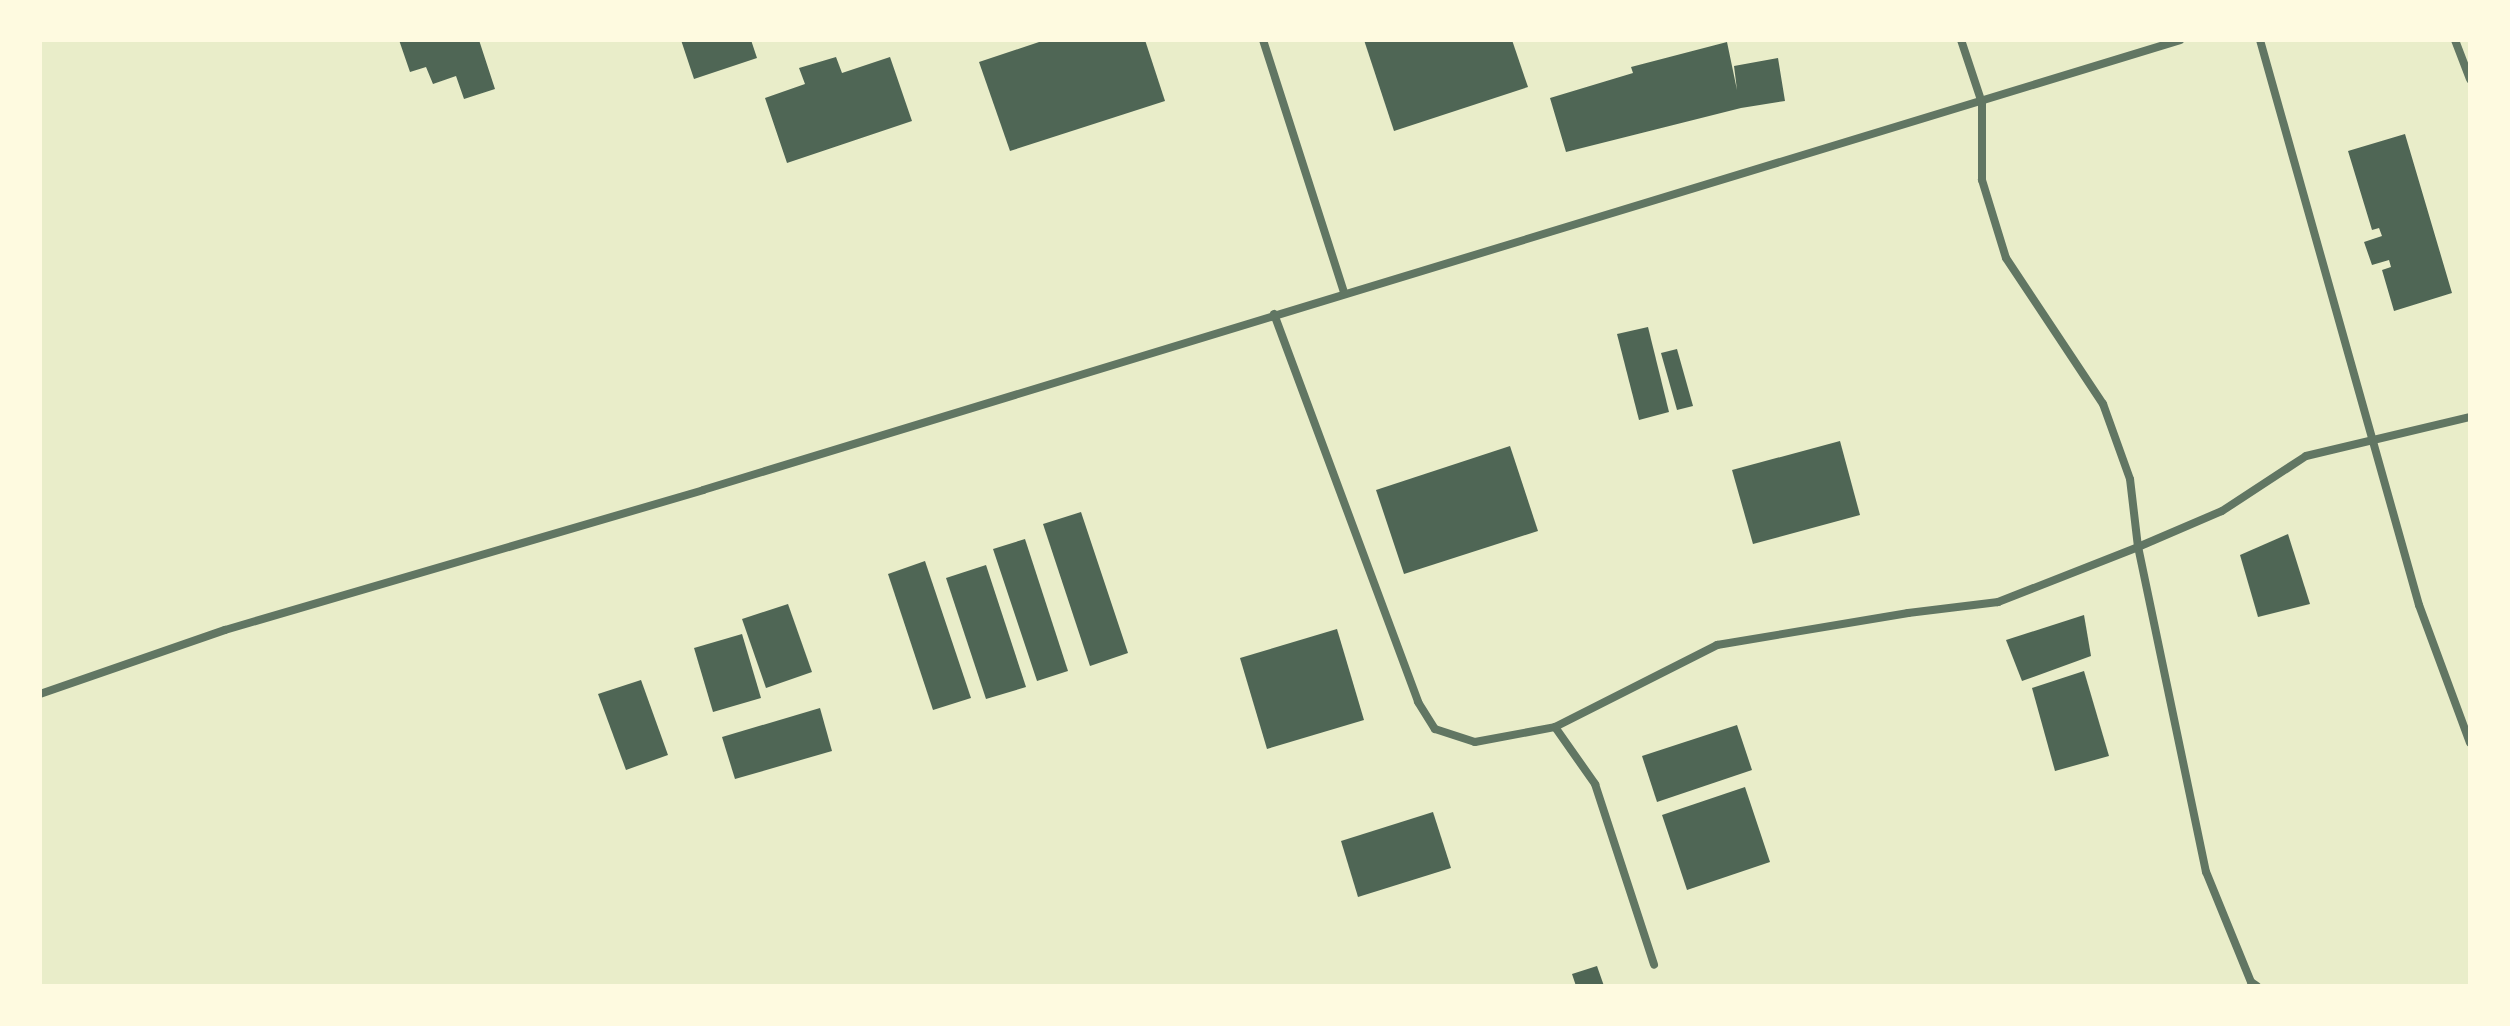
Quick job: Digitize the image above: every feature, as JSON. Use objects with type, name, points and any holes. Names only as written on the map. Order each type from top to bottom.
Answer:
[{"type":"street","points":[[1263,40],[1344,293]]},
{"type":"street","points":[[1961,40],[1982,103],[1982,180],[2006,258],[2103,404],[2130,479],[2138,547],[2206,872],[2251,982],[2257,986]]},
{"type":"street","points":[[40,694],[225,630],[703,490],[1274,314],[1982,103],[2180,40]]},
{"type":"street","points":[[2260,40],[2419,605],[2470,743]]},
{"type":"street","points":[[2455,40],[2470,79]]},
{"type":"street","points":[[1274,314],[1418,702],[1435,729],[1475,742],[1555,727],[1717,645],[1908,613],[1998,602],[2222,511],[2306,456],[2470,417]]},
{"type":"street","points":[[1555,727],[1595,784],[1654,965]]},
{"type":"building","points":[[399,40],[479,40],[495,89],[464,99],[456,76],[433,84],[426,67],[410,72]]},
{"type":"building","points":[[681,40],[751,40],[757,58],[694,79]]},
{"type":"building","points":[[1045,40],[1145,40],[1165,101],[1010,151],[979,62]]},
{"type":"building","points":[[1364,40],[1512,40],[1528,87],[1394,131]]},
{"type":"building","points":[[1727,42],[1737,90],[1734,66],[1778,58],[1785,101],[1741,108],[1566,152],[1550,98],[1633,73],[1631,67]]},
{"type":"building","points":[[836,57],[842,73],[890,57],[912,121],[787,163],[765,98],[805,84],[799,68]]},
{"type":"building","points":[[2405,134],[2452,293],[2394,311],[2382,270],[2391,267],[2389,260],[2372,265],[2364,242],[2382,236],[2379,228],[2372,230],[2348,151]]},
{"type":"building","points":[[1648,327],[1669,412],[1639,420],[1617,334]]},
{"type":"building","points":[[1677,349],[1693,406],[1677,410],[1661,353]]},
{"type":"building","points":[[1840,441],[1860,515],[1753,544],[1732,470]]},
{"type":"building","points":[[1510,446],[1538,531],[1404,574],[1376,490]]},
{"type":"building","points":[[1081,512],[1128,653],[1090,666],[1043,524]]},
{"type":"building","points":[[2288,534],[2310,604],[2258,617],[2240,555]]},
{"type":"building","points":[[1025,539],[1068,671],[1037,681],[993,549]]},
{"type":"building","points":[[925,561],[971,698],[933,710],[888,574]]},
{"type":"building","points":[[986,565],[1026,687],[986,699],[946,578]]},
{"type":"building","points":[[788,604],[812,672],[766,688],[742,619]]},
{"type":"building","points":[[2084,615],[2091,656],[2022,681],[2006,640]]},
{"type":"building","points":[[1337,629],[1364,720],[1267,749],[1240,658]]},
{"type":"building","points":[[742,634],[761,698],[713,712],[694,648]]},
{"type":"building","points":[[2084,671],[2109,756],[2055,771],[2032,688]]},
{"type":"building","points":[[641,680],[668,755],[626,770],[598,694]]},
{"type":"building","points":[[820,708],[832,751],[735,779],[722,737]]},
{"type":"building","points":[[1737,725],[1752,770],[1657,802],[1642,756]]},
{"type":"building","points":[[1745,787],[1770,862],[1687,890],[1662,815]]},
{"type":"building","points":[[1433,812],[1451,868],[1358,897],[1341,841]]},
{"type":"building","points":[[1597,966],[1604,986],[1576,986],[1572,974]]}]
